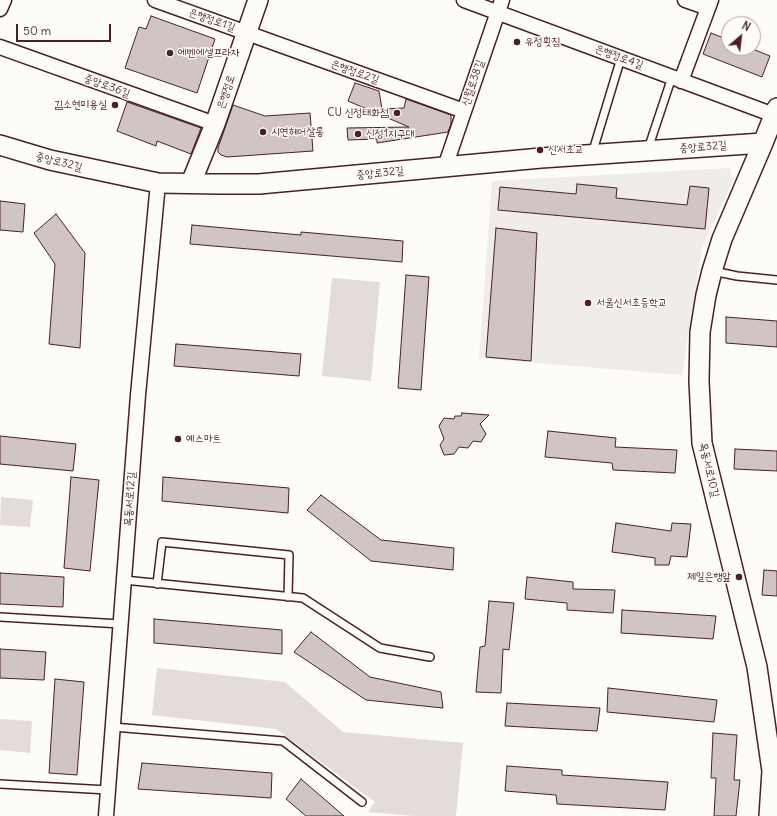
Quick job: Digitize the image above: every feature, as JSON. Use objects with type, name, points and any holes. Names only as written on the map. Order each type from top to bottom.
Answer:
[{"type":"street","points":[[0,9],[4,0]]},
{"type":"street","name":"은행정로1길","points":[[155,0],[246,32]]},
{"type":"street","name":"은행정로","points":[[192,184],[215,124],[258,0]]},
{"type":"street","name":"은행정로4길","points":[[464,0],[499,6],[621,58],[676,79],[776,111]]},
{"type":"street","points":[[676,79],[709,4],[685,0]]},
{"type":"street","name":"신월로38길","points":[[445,167],[499,6]]},
{"type":"street","name":"은행정로2길","points":[[246,32],[464,111]]},
{"type":"street","name":"중앙로36길","points":[[0,47],[215,124]]},
{"type":"street","name":"목동서로10길","points":[[769,816],[772,771],[757,667],[702,443],[699,381],[700,332],[706,295],[712,271],[722,239],[776,111]]},
{"type":"street","name":"중앙로32길","points":[[0,145],[50,160],[158,183],[259,184],[592,154],[763,143]]},
{"type":"street","name":"목동서로12길","points":[[106,816],[138,395],[158,183]]},
{"type":"lane","points":[[592,154],[621,58]]},
{"type":"lane","points":[[647,151],[676,79]]},
{"type":"lane","points":[[712,271],[737,276],[777,280]]},
{"type":"lane","points":[[158,584],[162,542],[289,555],[288,597]]},
{"type":"lane","points":[[124,580],[303,598],[380,648],[430,657]]},
{"type":"lane","points":[[0,617],[121,624]]},
{"type":"lane","points":[[113,727],[283,741],[362,802]]},
{"type":"lane","points":[[0,784],[108,790]]},
{"type":"shaded area","name":"서울신서초등학교","points":[[730,168],[733,181],[702,248],[682,375],[479,358],[492,181]]},
{"type":"shaded area","points":[[332,278],[380,282],[371,381],[322,376]]},
{"type":"shaded area","points":[[1,497],[33,500],[30,527],[0,525]]},
{"type":"shaded area","points":[[157,668],[285,682],[343,732],[463,743],[456,816],[414,816],[368,812],[375,802],[276,729],[152,715]]},
{"type":"shaded area","points":[[0,719],[32,721],[30,753],[0,750]]},
{"type":"building","name":"에벤에셀프라자","points":[[151,16],[215,39],[197,93],[125,68],[139,27],[146,29]]},
{"type":"building","points":[[711,33],[721,37],[721,56],[761,56],[761,52],[770,56],[762,77],[703,54]]},
{"type":"building","points":[[355,83],[379,91],[382,109],[404,108],[406,99],[451,115],[451,124],[448,132],[377,143],[377,139],[348,140],[347,128],[409,127],[348,101]]},
{"type":"building","points":[[127,102],[201,128],[191,154],[157,141],[156,146],[117,131]]},
{"type":"building","points":[[233,105],[265,116],[310,113],[313,151],[227,157],[221,155],[218,152],[218,148]]},
{"type":"building","points":[[577,184],[617,188],[616,198],[687,205],[690,186],[709,188],[705,229],[498,210],[500,187],[576,194]]},
{"type":"building","points":[[0,201],[25,204],[23,232],[0,230]]},
{"type":"building","points":[[56,214],[85,253],[80,348],[49,344],[55,264],[34,233]]},
{"type":"building","points":[[192,225],[301,235],[301,232],[403,241],[402,262],[190,244]]},
{"type":"building","points":[[496,228],[537,233],[531,361],[486,357]]},
{"type":"building","points":[[406,275],[429,277],[421,390],[398,388]]},
{"type":"building","points":[[726,317],[777,321],[777,347],[726,343]]},
{"type":"building","points":[[176,344],[301,354],[299,376],[174,366]]},
{"type":"building","points":[[462,413],[489,415],[480,424],[486,434],[481,442],[473,441],[468,448],[459,447],[454,454],[444,455],[440,445],[444,439],[439,426],[444,418],[454,419],[455,416],[461,416]]},
{"type":"building","points":[[548,431],[616,438],[615,447],[677,450],[675,473],[613,470],[612,463],[545,457]]},
{"type":"building","points":[[0,436],[76,444],[73,471],[0,464]]},
{"type":"building","points":[[735,449],[777,451],[777,471],[734,469]]},
{"type":"building","points":[[71,477],[99,480],[90,571],[64,568]]},
{"type":"building","points":[[163,477],[289,488],[288,513],[162,501]]},
{"type":"building","points":[[321,495],[381,540],[454,548],[453,570],[371,561],[307,510]]},
{"type":"building","points":[[616,523],[671,531],[672,523],[691,524],[687,557],[671,556],[669,565],[655,565],[655,558],[612,552]]},
{"type":"building","points":[[764,570],[777,571],[777,596],[762,595]]},
{"type":"building","points":[[0,573],[64,577],[63,607],[0,604]]},
{"type":"building","points":[[527,577],[573,582],[573,589],[615,590],[613,613],[567,610],[567,603],[525,599]]},
{"type":"building","points":[[489,601],[514,603],[509,650],[503,649],[501,693],[476,692],[480,647],[485,646]]},
{"type":"building","points":[[622,610],[716,616],[713,639],[621,633]]},
{"type":"building","points":[[154,619],[282,630],[282,654],[154,643]]},
{"type":"building","points":[[311,632],[370,677],[441,692],[443,708],[366,700],[294,652]]},
{"type":"building","points":[[0,649],[46,652],[44,680],[0,678]]},
{"type":"building","points":[[55,679],[84,682],[77,775],[49,773]]},
{"type":"building","points":[[608,688],[717,700],[714,722],[607,712]]},
{"type":"building","points":[[507,703],[600,708],[597,731],[505,726]]},
{"type":"building","points":[[713,733],[737,735],[734,780],[740,780],[736,816],[714,816],[716,778],[711,778]]},
{"type":"building","points":[[142,763],[272,773],[271,798],[138,789]]},
{"type":"building","points":[[507,766],[562,770],[562,775],[668,782],[665,810],[557,804],[556,795],[505,791]]},
{"type":"building","points":[[301,779],[344,816],[306,816],[286,799]]},
{"type":"place","name":"유정횟집","points":[[517,42]]},
{"type":"place","name":"에벤에셀프라자","points":[[170,53]]},
{"type":"place","name":"김소현미용실","points":[[115,105]]},
{"type":"place","name":"CU 신정태화점","points":[[397,113]]},
{"type":"place","name":"시연헤어살롱","points":[[263,132]]},
{"type":"place","name":"신정1지구대","points":[[358,134]]},
{"type":"place","name":"신서초교","points":[[540,150]]},
{"type":"place","name":"서울신서초등학교","points":[[588,303]]},
{"type":"place","name":"예스마트","points":[[178,439]]},
{"type":"place","name":"제일은행앞","points":[[739,577]]}]
